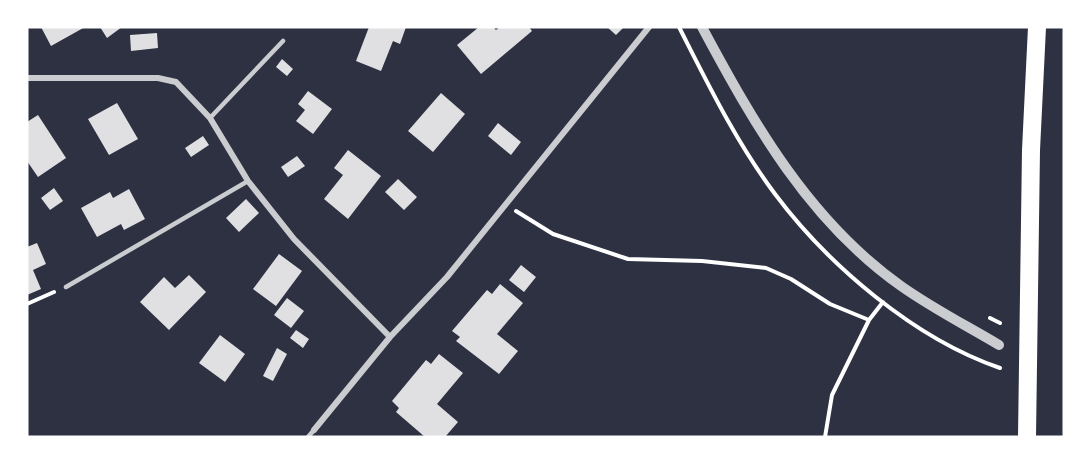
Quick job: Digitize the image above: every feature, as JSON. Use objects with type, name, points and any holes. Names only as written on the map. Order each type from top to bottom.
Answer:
[{"type":"highway","points":[[1028,437],[1031,150],[1037,27]]},
{"type":"street","points":[[314,430],[390,337],[447,276],[649,27]]},
{"type":"street","points":[[702,27],[752,118],[804,195],[832,228],[902,287],[999,345]]},
{"type":"street","points":[[27,78],[158,78],[176,82],[210,118],[248,181],[294,239],[390,337]]},
{"type":"lane","points":[[210,118],[283,40]]},
{"type":"lane","points":[[66,286],[248,181]]},
{"type":"lane","points":[[308,437],[314,430]]},
{"type":"path","points":[[507,203],[553,234],[628,260],[702,261],[766,268],[790,279],[830,304],[869,320]]},
{"type":"path","points":[[27,304],[66,286]]},
{"type":"path","points":[[825,437],[832,395],[869,320],[884,302],[966,357],[1000,368]]},
{"type":"path","points":[[981,313],[1000,322]]},
{"type":"building","points":[[41,27],[85,27],[51,46]]},
{"type":"building","points":[[100,27],[122,27],[107,38]]},
{"type":"building","points":[[369,27],[406,27],[400,44],[393,41],[381,71],[356,61]]},
{"type":"building","points":[[479,27],[493,27],[496,30],[500,27],[529,27],[532,31],[481,74],[457,45]]},
{"type":"building","points":[[607,27],[624,27],[616,35]]},
{"type":"building","points":[[157,33],[158,48],[131,51],[130,35]]},
{"type":"building","points":[[282,59],[293,69],[287,76],[276,67]]},
{"type":"building","points":[[308,91],[332,109],[313,134],[296,121],[305,110],[298,104]]},
{"type":"building","points":[[441,93],[465,114],[433,152],[408,131]]},
{"type":"building","points":[[117,103],[138,139],[109,155],[88,119]]},
{"type":"building","points":[[38,115],[66,158],[38,177],[27,161],[27,122]]},
{"type":"building","points":[[498,123],[521,142],[511,155],[488,136]]},
{"type":"building","points":[[203,136],[209,145],[191,157],[185,148]]},
{"type":"building","points":[[348,150],[381,176],[348,219],[324,199],[343,175],[334,168]]},
{"type":"building","points":[[297,156],[305,166],[288,177],[281,167]]},
{"type":"building","points":[[398,179],[417,197],[404,210],[385,192]]},
{"type":"building","points":[[54,188],[63,201],[50,210],[41,198]]},
{"type":"building","points":[[129,189],[145,219],[124,230],[121,224],[97,237],[81,208],[110,192],[113,198]]},
{"type":"building","points":[[246,199],[259,213],[239,232],[226,218]]},
{"type":"building","points":[[37,243],[46,264],[33,270],[41,289],[27,295],[27,247]]},
{"type":"building","points":[[279,254],[302,271],[276,306],[253,289]]},
{"type":"building","points":[[521,265],[536,277],[524,292],[509,280]]},
{"type":"building","points":[[189,275],[206,292],[169,330],[140,302],[164,277],[175,288]]},
{"type":"building","points":[[500,284],[523,303],[497,334],[518,351],[499,374],[456,341],[460,337],[452,331],[487,290],[492,294]]},
{"type":"building","points":[[287,298],[304,311],[291,328],[274,315]]},
{"type":"building","points":[[296,330],[309,339],[303,348],[290,338]]},
{"type":"building","points":[[220,335],[245,354],[225,382],[199,363]]},
{"type":"building","points":[[277,348],[287,354],[273,381],[263,376]]},
{"type":"building","points":[[439,354],[463,373],[437,404],[458,422],[445,437],[425,437],[396,412],[399,408],[392,401],[426,360],[431,364]]}]
